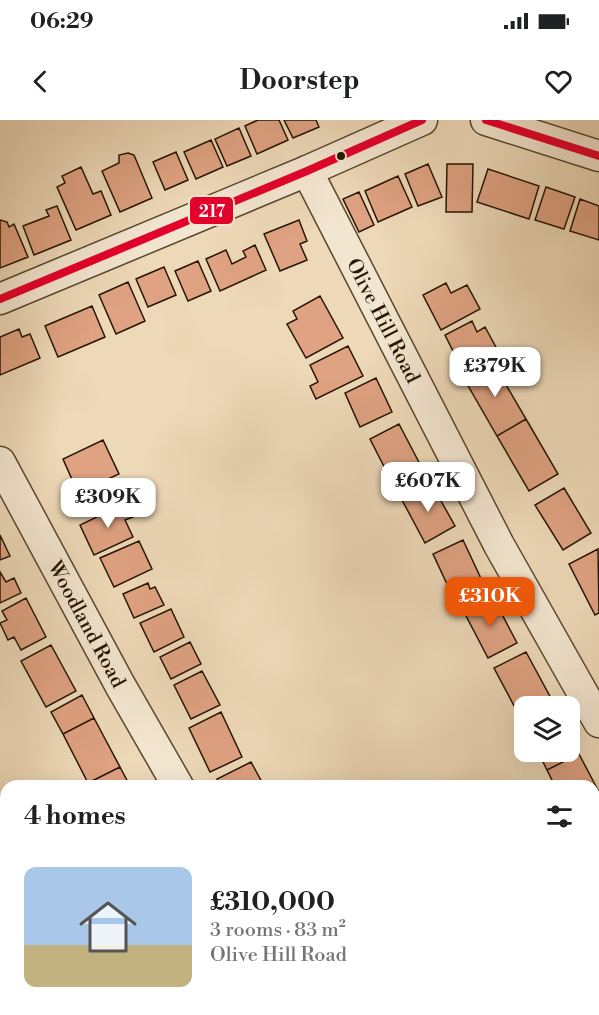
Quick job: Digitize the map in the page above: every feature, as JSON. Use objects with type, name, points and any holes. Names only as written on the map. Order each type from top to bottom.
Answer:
[{"type":"street","points":[[0,299],[307,171],[422,120]]},
{"type":"street","points":[[486,120],[599,156]]},
{"type":"street","name":"Olive Hill Road","points":[[307,171],[499,544],[599,722]]},
{"type":"street","name":"Woodland Road","points":[[0,462],[120,685],[175,780]]},
{"type":"building","points":[[258,120],[279,120],[288,140],[257,154],[245,126]]},
{"type":"building","points":[[284,120],[316,120],[319,127],[293,138]]},
{"type":"building","points":[[239,128],[251,156],[227,166],[215,139]]},
{"type":"building","points":[[211,140],[223,167],[196,179],[184,152]]},
{"type":"building","points":[[176,152],[188,180],[165,190],[153,162]]},
{"type":"building","points":[[128,153],[134,155],[152,198],[120,212],[102,171],[119,163],[119,155]]},
{"type":"building","points":[[428,164],[442,197],[418,206],[405,174]]},
{"type":"building","points":[[447,164],[473,164],[472,212],[446,212]]},
{"type":"building","points":[[81,167],[93,194],[101,191],[111,215],[76,230],[57,187],[65,183],[62,176]]},
{"type":"building","points":[[488,169],[539,186],[529,219],[477,202]]},
{"type":"building","points":[[398,176],[412,207],[378,222],[365,191]]},
{"type":"building","points":[[546,187],[575,197],[564,229],[535,220]]},
{"type":"building","points":[[359,192],[374,225],[359,232],[343,199]]},
{"type":"building","points":[[580,199],[599,206],[599,240],[570,231]]},
{"type":"building","points":[[57,206],[71,240],[34,255],[23,226],[49,216],[46,210]]},
{"type":"building","points":[[0,220],[7,222],[9,227],[14,224],[28,257],[0,268]]},
{"type":"building","points":[[299,220],[307,241],[300,244],[307,260],[280,271],[264,234]]},
{"type":"building","points":[[255,245],[266,270],[220,291],[206,259],[226,250],[232,264],[246,257],[243,251]]},
{"type":"building","points":[[198,261],[211,291],[188,301],[175,271]]},
{"type":"building","points":[[164,267],[176,295],[148,307],[136,279]]},
{"type":"building","points":[[128,282],[145,321],[116,334],[99,295]]},
{"type":"building","points":[[446,283],[451,293],[467,285],[480,309],[441,330],[423,295]]},
{"type":"building","points":[[320,296],[343,338],[306,358],[287,324],[297,319],[293,311]]},
{"type":"building","points":[[92,306],[105,337],[58,357],[45,326]]},
{"type":"building","points":[[472,321],[477,332],[485,327],[498,351],[462,369],[445,335]]},
{"type":"building","points":[[19,329],[22,337],[30,334],[40,358],[0,375],[0,337]]},
{"type":"building","points":[[348,346],[363,376],[316,399],[310,386],[318,382],[310,365]]},
{"type":"building","points":[[492,361],[526,419],[497,436],[463,377]]},
{"type":"building","points":[[376,378],[392,412],[360,427],[345,393]]},
{"type":"building","points":[[526,419],[558,474],[529,491],[497,436]]},
{"type":"building","points":[[399,424],[423,470],[393,484],[370,439]]},
{"type":"building","points":[[103,440],[119,474],[78,493],[63,459]]},
{"type":"building","points":[[431,483],[455,526],[425,543],[402,500]]},
{"type":"building","points":[[564,488],[591,533],[563,550],[535,505]]},
{"type":"building","points":[[126,503],[133,517],[125,520],[133,537],[94,555],[80,525]]},
{"type":"building","points":[[0,535],[10,556],[0,560]]},
{"type":"building","points":[[463,540],[484,585],[454,599],[433,554]]},
{"type":"building","points":[[139,541],[152,569],[114,587],[100,558]]},
{"type":"building","points":[[598,549],[599,613],[595,615],[569,564]]},
{"type":"building","points":[[0,572],[6,582],[14,578],[21,593],[0,603]]},
{"type":"building","points":[[148,583],[150,589],[155,587],[164,605],[134,618],[123,594]]},
{"type":"building","points":[[493,597],[517,643],[488,658],[464,612]]},
{"type":"building","points":[[26,598],[46,637],[21,650],[14,637],[8,640],[0,623],[7,620],[2,611]]},
{"type":"building","points":[[171,609],[184,637],[154,652],[140,623]]},
{"type":"building","points":[[190,642],[201,664],[171,679],[160,657]]},
{"type":"building","points":[[51,645],[76,691],[46,707],[21,661]]},
{"type":"building","points":[[526,652],[550,696],[514,696],[514,706],[494,668]]},
{"type":"building","points":[[202,671],[220,705],[191,719],[174,685]]},
{"type":"building","points":[[82,695],[94,718],[63,734],[51,712]]},
{"type":"building","points":[[221,712],[242,757],[210,772],[189,728]]},
{"type":"building","points":[[94,718],[120,767],[94,780],[86,780],[63,734]]},
{"type":"building","points":[[580,756],[593,780],[552,780],[547,770],[563,762],[580,762]]},
{"type":"building","points":[[251,762],[261,780],[217,780]]},
{"type":"building","points":[[543,762],[563,762],[547,770]]},
{"type":"building","points":[[120,767],[127,780],[94,780]]},
{"type":"transit line","name":"217","points":[[0,299],[307,171],[422,120]]},
{"type":"transit line","name":"217","points":[[486,120],[599,156]]}]
